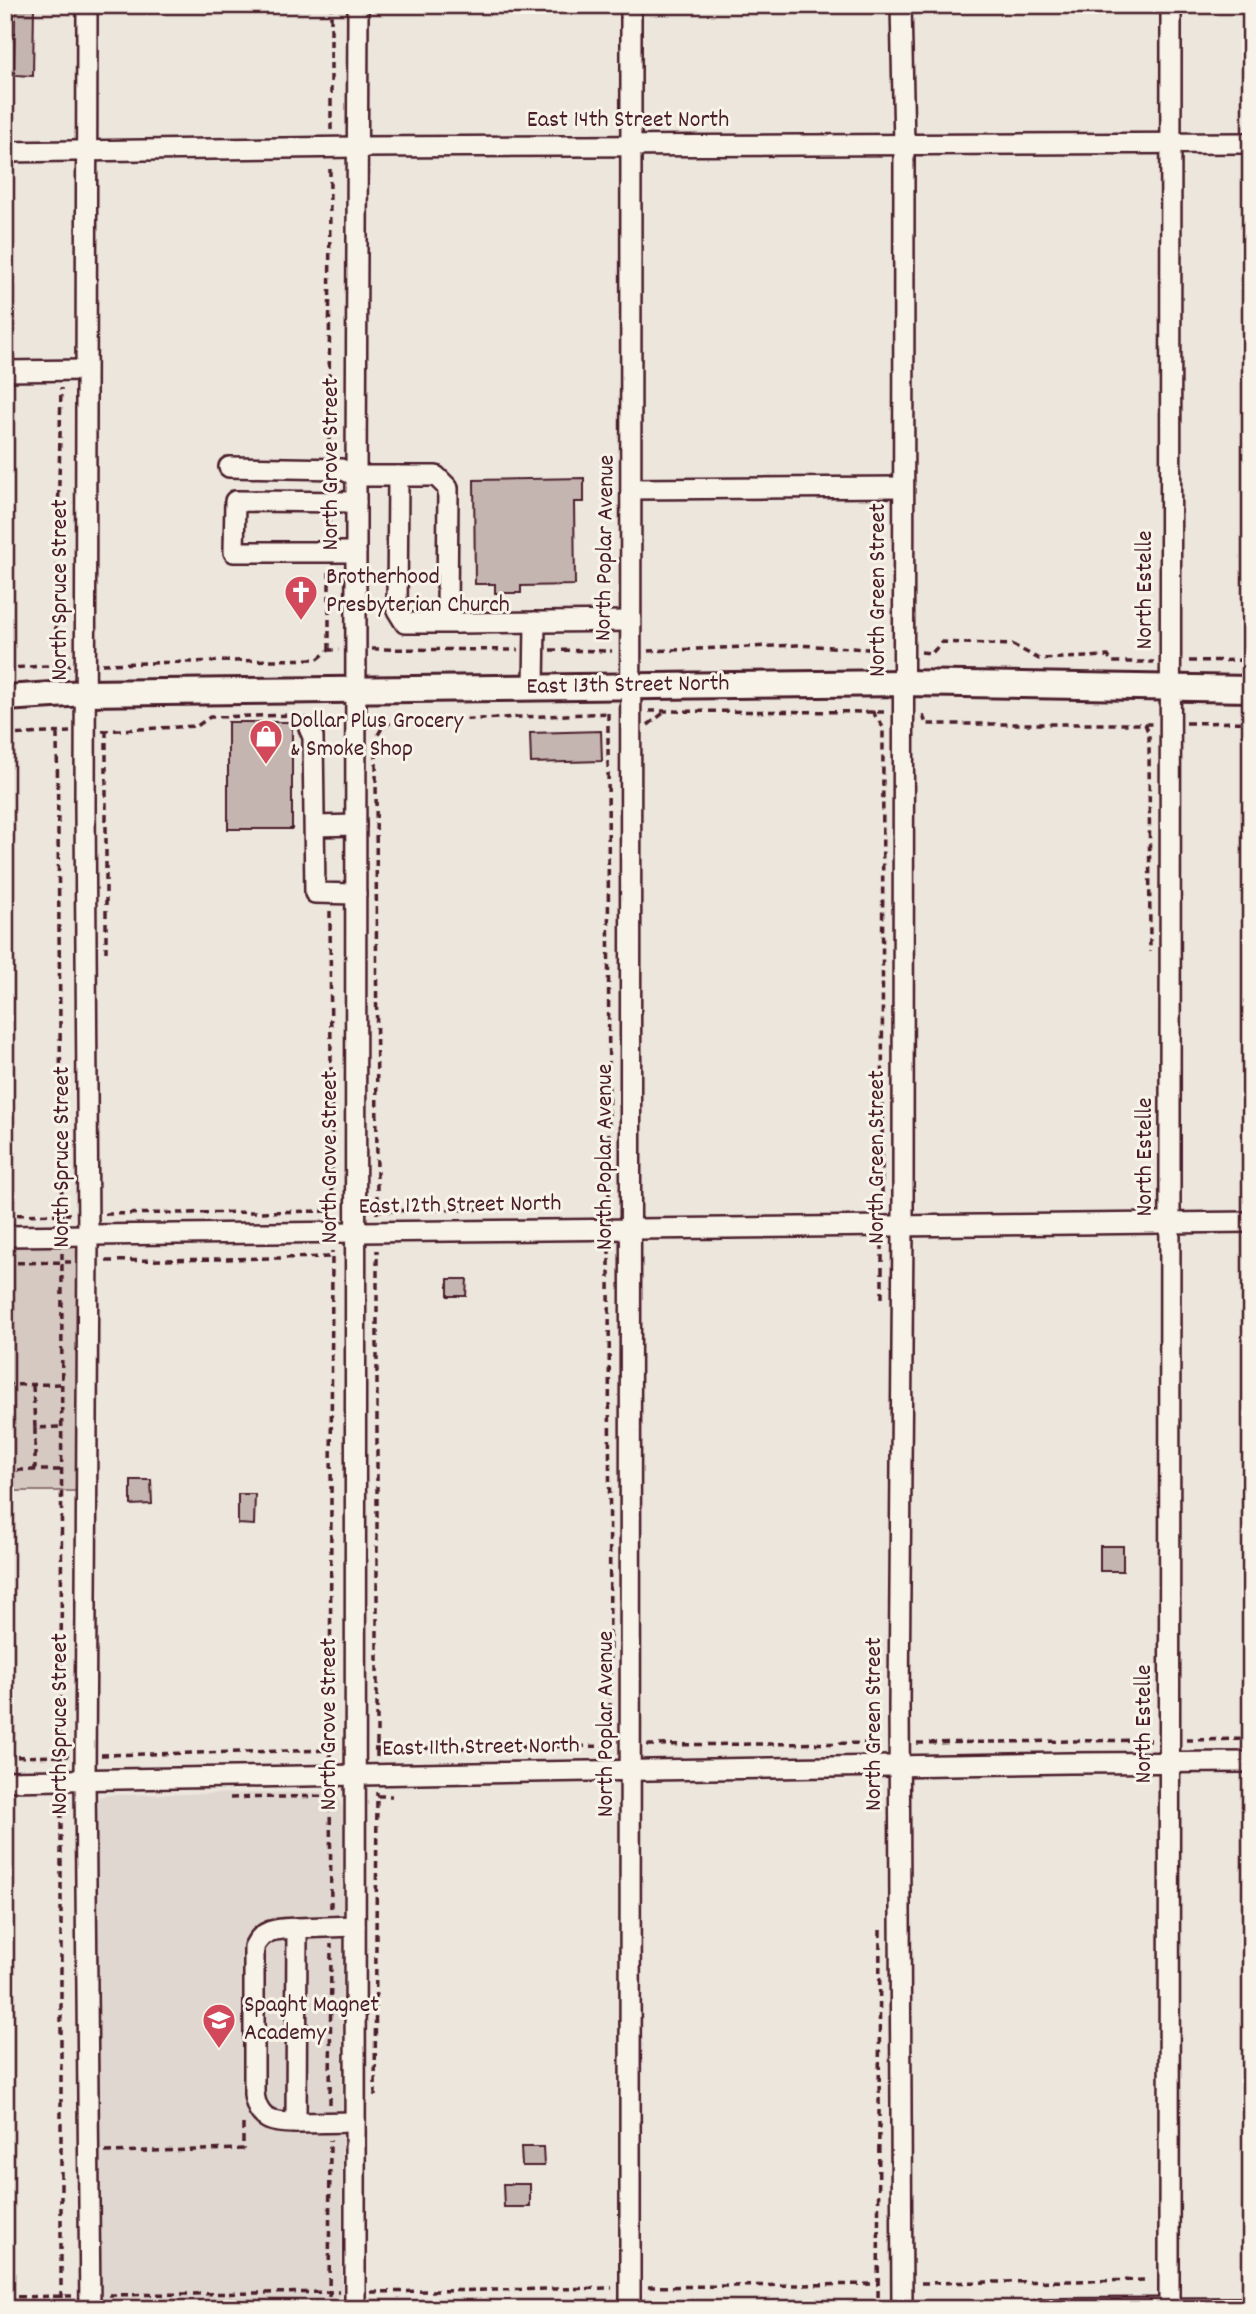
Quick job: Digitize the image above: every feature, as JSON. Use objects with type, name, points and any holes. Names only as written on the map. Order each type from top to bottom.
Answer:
[{"type":"main road","name":"East 13th Street North","points":[[5,698],[85,693],[903,683],[1251,689]]},
{"type":"street","name":"North Spruce Street","points":[[87,5],[85,731],[88,1261],[85,1780],[90,2302]]},
{"type":"street","name":"North Grove Street","points":[[358,5],[355,2122],[361,2297]]},
{"type":"street","name":"North Poplar Avenue","points":[[630,2309],[631,5]]},
{"type":"street","name":"North Green Street","points":[[901,5],[904,145],[903,1226],[899,1766],[902,2309]]},
{"type":"street","name":"North Estelle","points":[[1169,2309],[1171,5]]},
{"type":"street","name":"East 14th Street North","points":[[5,152],[330,147],[1251,143]]},
{"type":"street","points":[[5,371],[85,370]]},
{"type":"street","points":[[229,467],[341,469],[356,476],[436,476],[448,488],[447,614],[457,623]]},
{"type":"street","points":[[398,476],[397,610],[405,622],[630,621]]},
{"type":"street","points":[[632,489],[903,487]]},
{"type":"street","points":[[356,502],[235,501],[234,552],[356,552]]},
{"type":"street","points":[[534,687],[535,622]]},
{"type":"street","points":[[309,721],[313,737],[316,893],[356,894]]},
{"type":"street","points":[[314,826],[356,825]]},
{"type":"street","name":"East 12th Street North","points":[[5,1236],[1251,1222]]},
{"type":"street","name":"East 11th Street North","points":[[5,1781],[1251,1762]]},
{"type":"street","points":[[355,1926],[275,1929],[265,1933],[254,1947],[256,2106],[272,2122],[355,2122]]},
{"type":"street","points":[[296,2123],[297,1928]]},
{"type":"street","points":[[1041,2309],[1251,2308]]},
{"type":"path","points":[[330,469],[331,5]]},
{"type":"path","points":[[55,666],[61,370]]},
{"type":"path","points":[[329,650],[330,501]]},
{"type":"path","points":[[5,668],[318,659],[329,650],[629,651],[797,645],[932,653],[942,642],[1013,645],[1040,659],[1108,656],[1112,662],[1251,660]]},
{"type":"path","points":[[375,2099],[376,738],[382,728],[395,720],[705,710],[921,712],[926,724],[1251,722]]},
{"type":"path","points":[[608,713],[610,1718]]},
{"type":"path","points":[[5,735],[197,726],[210,717],[332,723],[332,735]]},
{"type":"path","points":[[376,721],[382,728]]},
{"type":"path","points":[[57,733],[62,1235],[61,2309]]},
{"type":"path","points":[[329,2309],[332,1257],[330,894]]},
{"type":"path","points":[[5,1215],[487,1209]]},
{"type":"path","points":[[5,1263],[332,1257]]},
{"type":"path","points":[[5,1385],[61,1384]]},
{"type":"path","points":[[33,1385],[35,1470]]},
{"type":"path","points":[[35,1428],[61,1427]]},
{"type":"path","points":[[5,1470],[61,1470]]},
{"type":"path","points":[[610,1746],[610,1770]]},
{"type":"path","points":[[105,2152],[243,2149],[243,2115]]},
{"type":"path","points":[[361,2297],[610,2288],[1149,2280]]},
{"type":"path","points":[[610,2288],[610,2298]]},
{"type":"path","points":[[5,2297],[61,2296],[90,2302],[329,2292],[374,2300]]},
{"type":"shaded area","points":[[88,1235],[86,1491],[5,1491],[5,1236]]},
{"type":"shaded area","name":"Spaght Magnet Academy","points":[[329,1792],[337,1795],[343,1809],[342,2293],[339,2300],[332,2304],[102,2306],[97,2300],[95,1804],[99,1797],[108,1795]]},
{"type":"building","points":[[15,5],[34,5],[33,76],[14,75]]},
{"type":"building","points":[[584,478],[584,502],[574,502],[575,585],[521,586],[521,593],[495,593],[495,584],[475,584],[474,480]]},
{"type":"building","points":[[228,722],[292,722],[292,829],[228,829]]},
{"type":"building","points":[[601,731],[602,761],[531,763],[530,733]]},
{"type":"building","points":[[448,1279],[467,1279],[466,1296],[448,1296]]},
{"type":"building","points":[[131,1480],[151,1480],[152,1504],[131,1505]]},
{"type":"building","points":[[238,1494],[255,1494],[254,1525],[238,1524]]},
{"type":"building","points":[[1100,1546],[1123,1546],[1123,1571],[1100,1571]]},
{"type":"building","points":[[521,2147],[543,2147],[544,2166],[522,2166]]},
{"type":"building","points":[[503,2184],[530,2184],[530,2207],[504,2207]]},
{"type":"place","name":"Brotherhood Presbyterian Church","points":[[301,622]]},
{"type":"place","name":"Dollar Plus Grocery & Smoke Shop","points":[[266,766]]},
{"type":"place","name":"Spaght Magnet Academy","points":[[219,2050]]}]
